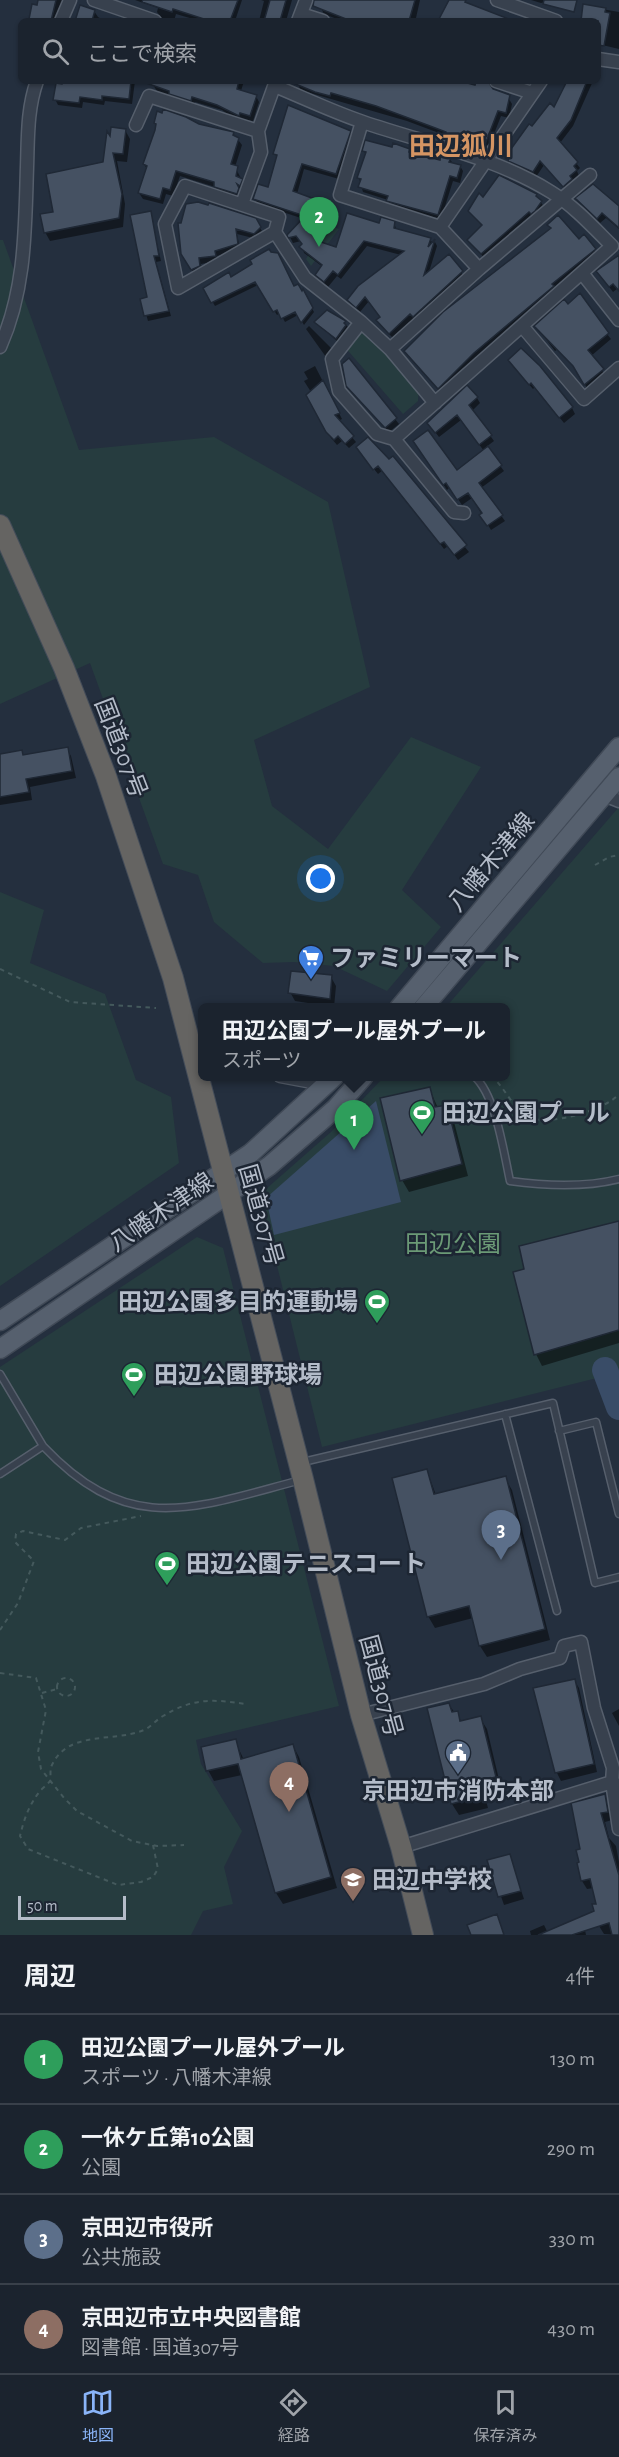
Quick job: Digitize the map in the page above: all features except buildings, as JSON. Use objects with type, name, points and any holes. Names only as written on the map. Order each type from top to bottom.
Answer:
[{"type":"highway","name":"国道307号","points":[[0,525],[64,668],[106,777],[148,900],[198,1060]]},
{"type":"highway","name":"国道307号","points":[[203,1081],[222,1172],[301,1471],[361,1716],[401,1847],[423,1935]]},
{"type":"main road","name":"八幡木津線","points":[[403,1003],[619,747]]},
{"type":"main road","name":"八幡木津線","points":[[427,1003],[611,798],[619,777]]},
{"type":"main road","name":"八幡木津線","points":[[0,1321],[251,1153],[331,1081]]},
{"type":"main road","name":"八幡木津線","points":[[0,1348],[229,1195],[303,1138],[360,1081]]},
{"type":"street","points":[[62,18],[70,0]]},
{"type":"street","points":[[94,0],[146,18]]},
{"type":"street","points":[[300,17],[306,0]]},
{"type":"street","points":[[497,0],[548,18]]},
{"type":"street","points":[[601,59],[619,62]]},
{"type":"street","points":[[0,346],[19,291],[24,250],[28,121],[36,84]]},
{"type":"street","points":[[242,204],[261,152],[258,131],[275,84]]},
{"type":"street","points":[[277,84],[362,122],[487,160],[518,174],[561,199],[612,246],[394,439]]},
{"type":"street","points":[[505,84],[532,93]]},
{"type":"street","points":[[440,227],[539,84]]},
{"type":"street","points":[[136,124],[149,96],[258,131]]},
{"type":"street","points":[[362,122],[340,195],[440,227],[479,269]]},
{"type":"street","points":[[390,349],[479,269],[590,175]]},
{"type":"street","points":[[185,186],[279,217],[275,232],[178,288],[165,224],[185,186]]},
{"type":"street","points":[[275,232],[305,278],[361,322],[390,349],[435,403]]},
{"type":"street","points":[[582,273],[619,320]]},
{"type":"street","points":[[361,322],[332,359],[339,391],[377,434],[394,439],[454,512],[464,513]]},
{"type":"street","points":[[522,326],[584,399],[619,368]]},
{"type":"street","points":[[361,1716],[484,1684],[520,1669],[560,1658],[564,1646],[581,1642],[594,1708],[613,1768],[619,1828]]},
{"type":"street","points":[[401,1847],[615,1783]]},
{"type":"lane","points":[[476,1081],[486,1097],[498,1130],[510,1182],[541,1185],[591,1184],[619,1179]]},
{"type":"lane","points":[[0,1374],[43,1446],[66,1470],[107,1495],[140,1507],[160,1509],[191,1508],[301,1471],[505,1414],[553,1403],[595,1583],[619,1577]]},
{"type":"lane","points":[[505,1414],[557,1611]]},
{"type":"lane","points":[[559,1431],[596,1422],[619,1514]]},
{"type":"lane","points":[[0,1474],[43,1446]]},
{"type":"path","points":[[595,865],[609,857],[619,855]]},
{"type":"path","points":[[0,969],[70,1002],[156,1008]]},
{"type":"path","points":[[495,1081],[527,1117],[545,1122],[600,1108],[619,1094]]},
{"type":"path","points":[[0,1630],[18,1603],[34,1561],[15,1542],[16,1534],[23,1531],[65,1540],[81,1528],[126,1521],[160,1509]]},
{"type":"path","points":[[0,1673],[36,1678],[46,1710],[38,1752],[41,1768],[77,1811],[132,1841],[153,1845],[184,1845]]},
{"type":"path","points":[[64,1678],[71,1679],[75,1685],[74,1692],[68,1696],[61,1695],[57,1689],[58,1682],[64,1678]]},
{"type":"path","points":[[42,1693],[57,1689]]},
{"type":"path","points":[[153,1845],[158,1869],[153,1877],[141,1882],[118,1885],[28,1849],[20,1836],[23,1820],[31,1804],[50,1781],[51,1766],[70,1745],[87,1739],[146,1729],[162,1716],[197,1700],[246,1704]]},
{"type":"green space","points":[[310,218],[339,229],[311,266],[306,259],[321,235],[307,225]]},
{"type":"green space","points":[[0,240],[3,240],[79,450],[214,437],[328,502],[370,687],[254,740],[272,806],[328,849],[411,737],[481,767],[402,890],[441,927],[387,991],[334,966],[294,962],[263,963],[214,922],[198,875],[163,864],[90,663],[0,704]]},
{"type":"green space","points":[[361,322],[419,384],[418,401],[403,414],[343,345]]},
{"type":"green space","name":"田辺公園","points":[[619,807],[619,1393],[613,1374],[322,1447],[261,1201],[266,1189],[331,1132],[380,1081],[510,1081],[510,1003],[449,1003]]},
{"type":"green space","points":[[0,892],[44,910],[30,963],[105,994],[136,1080],[171,1097],[179,1163],[0,1286]]},
{"type":"green space","points":[[197,1237],[223,1248],[339,1706],[196,1740],[201,1764],[242,1831],[224,1867],[233,1904],[203,1911],[191,1935],[0,1935],[0,1367]]},
{"type":"water","points":[[376,1101],[401,1202],[274,1235],[266,1198]]},
{"type":"waterway","points":[[605,1370],[619,1407]]},
{"type":"place","name":"一休ケ丘第10公園","points":[[319,247]]},
{"type":"place","name":"ファミリーマート","points":[[311,981]]},
{"type":"place","name":"田辺公園プール","points":[[422,1136]]},
{"type":"place","name":"田辺公園プール屋外プール","points":[[354,1150]]},
{"type":"place","name":"田辺公園多目的運動場","points":[[377,1325]]},
{"type":"place","name":"田辺公園野球場","points":[[134,1398]]},
{"type":"place","name":"京田辺市役所","points":[[501,1560]]},
{"type":"place","name":"田辺公園テニスコート","points":[[167,1587]]},
{"type":"place","name":"京田辺市消防本部","points":[[458,1776]]},
{"type":"place","name":"京田辺市立中央図書館","points":[[289,1812]]},
{"type":"place","name":"田辺中学校","points":[[353,1903]]},
{"type":"district","name":"田辺狐川","points":[[461,146]]}]
